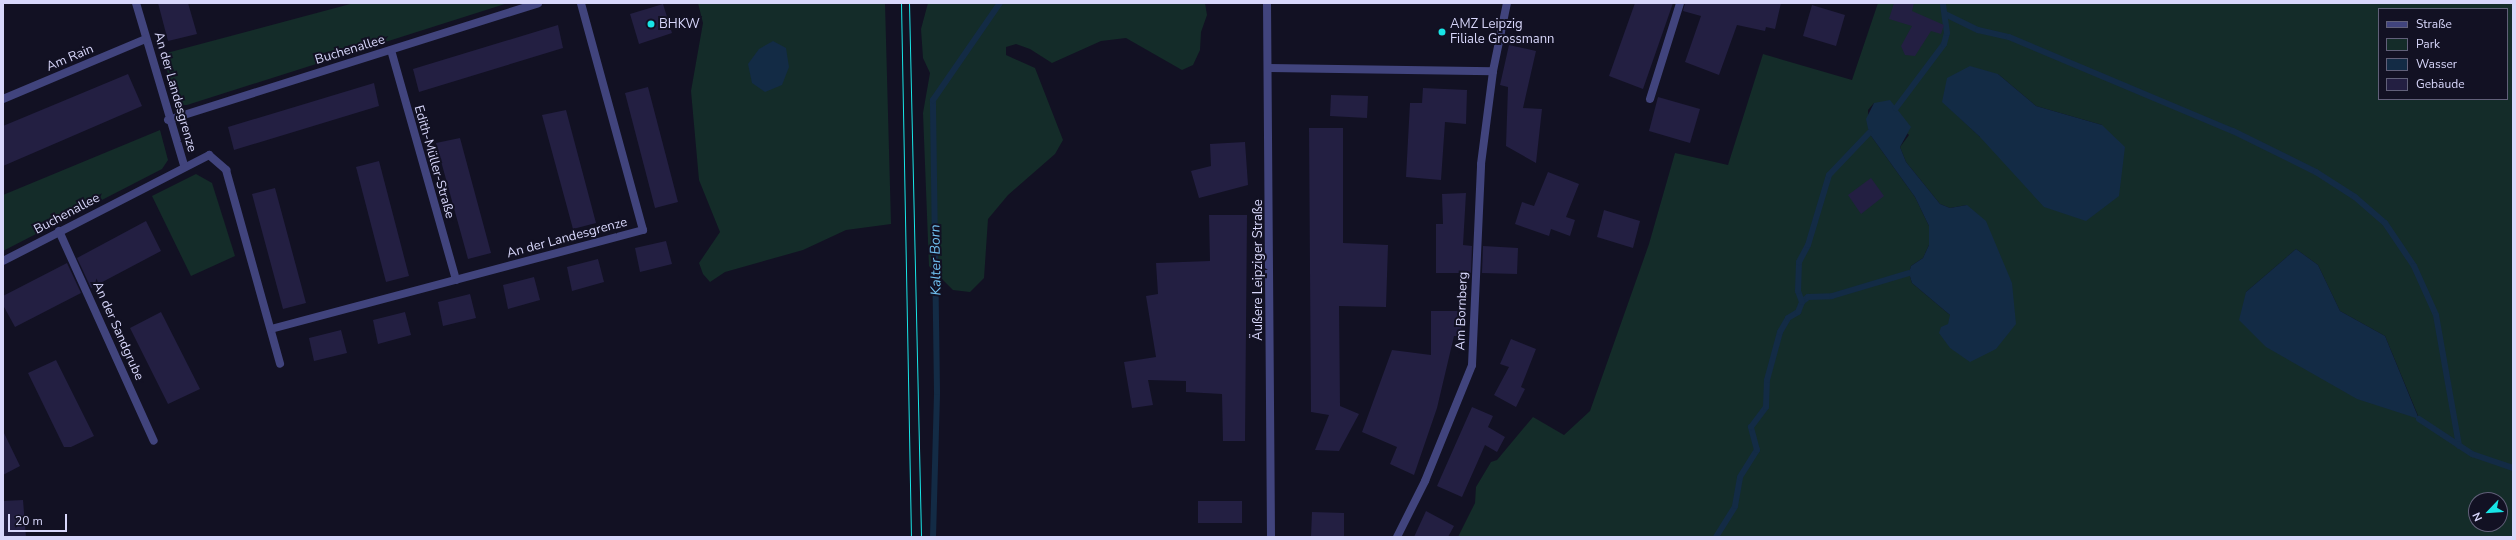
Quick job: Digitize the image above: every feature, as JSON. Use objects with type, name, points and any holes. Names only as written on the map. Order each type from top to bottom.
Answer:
[{"type":"street","name":"An der Landesgrenze","points":[[136,3],[168,120],[184,165],[209,155],[226,170],[280,364]]},
{"type":"street","name":"Buchenallee","points":[[168,120],[538,3]]},
{"type":"street","name":"An der Landesgrenze","points":[[271,329],[643,230],[581,3]]},
{"type":"street","name":"Äußere Leipziger Straße","points":[[1268,3],[1271,537]]},
{"type":"street","name":"Am Bornberg","points":[[1397,537],[1425,481],[1472,365],[1478,203],[1493,71],[1507,3]]},
{"type":"street","points":[[1650,99],[1680,3]]},
{"type":"street","name":"Am Rain","points":[[3,99],[146,39]]},
{"type":"street","name":"Edith-Müller-Straße","points":[[391,50],[456,280]]},
{"type":"street","points":[[1268,68],[1493,71]]},
{"type":"street","name":"Buchenallee","points":[[3,261],[184,165]]},
{"type":"street","name":"An der Sandgrube","points":[[59,231],[154,441]]},
{"type":"green space","points":[[354,3],[508,3],[187,105],[176,105],[163,54]]},
{"type":"green space","points":[[698,3],[885,3],[891,224],[846,230],[803,250],[725,272],[710,282],[703,274],[699,263],[720,232],[699,180],[691,91],[703,23]]},
{"type":"green space","points":[[928,3],[1205,3],[1207,15],[1201,32],[1200,50],[1193,65],[1182,70],[1126,38],[1101,41],[1052,63],[1030,49],[1016,44],[1006,47],[1006,55],[1035,68],[1063,140],[1055,154],[1008,195],[988,219],[984,278],[970,292],[953,290],[929,266],[923,113],[930,73],[923,58],[921,29]]},
{"type":"green space","points":[[1878,3],[2513,3],[2513,537],[1458,537],[1475,503],[1476,487],[1491,462],[1497,460],[1533,417],[1564,435],[1590,411],[1649,244],[1675,153],[1728,165],[1763,54],[1852,80]],"holes":[[[1998,74],[2036,106],[2102,125],[1980,137],[1943,102]],[[1874,103],[1909,135],[1900,147],[1906,162],[1940,204],[1950,208],[1967,205],[1950,348],[1950,315],[1912,283],[1909,273],[1911,266],[1923,258],[1929,245],[1929,226],[1915,197],[1869,133],[1868,110]],[[2296,249],[2318,265],[2340,311],[2385,336],[2419,418],[2246,292]]]},
{"type":"green space","points":[[160,130],[168,160],[162,169],[3,251],[3,195]]},
{"type":"green space","points":[[196,174],[212,183],[235,256],[191,276],[152,196]]},
{"type":"water","points":[[773,41],[786,48],[789,67],[782,85],[765,92],[752,83],[748,64],[759,49]]},
{"type":"water","points":[[1970,66],[1998,74],[2036,106],[2102,125],[2125,147],[2119,196],[2086,221],[2044,207],[1980,137],[1942,102],[1947,78]]},
{"type":"water","points":[[1890,100],[1911,127],[1900,147],[1906,162],[1940,204],[1950,208],[1967,205],[1986,221],[2012,283],[2016,324],[1996,349],[1970,362],[1950,348],[1939,333],[1941,327],[1948,324],[1950,315],[1912,283],[1909,273],[1911,266],[1923,258],[1929,245],[1929,226],[1915,197],[1869,133],[1866,119],[1874,103]]},
{"type":"water","points":[[2296,249],[2318,265],[2340,311],[2385,336],[2419,419],[2357,399],[2266,347],[2239,320],[2246,292]]},
{"type":"building","points":[[158,3],[188,3],[197,34],[168,41]]},
{"type":"building","points":[[1635,3],[1673,3],[1643,89],[1609,76]]},
{"type":"building","points":[[1685,3],[1781,3],[1775,29],[1766,27],[1765,31],[1737,25],[1719,75],[1685,62],[1701,16],[1683,11]]},
{"type":"building","points":[[1894,3],[1914,3],[1912,11],[1944,25],[1941,34],[1931,31],[1915,56],[1905,55],[1901,46],[1912,26],[1889,19]]},
{"type":"building","name":"BHKW","points":[[663,4],[672,33],[639,44],[630,14]]},
{"type":"building","points":[[1812,5],[1845,15],[1836,46],[1803,36]]},
{"type":"building","points":[[558,25],[563,48],[419,92],[413,69]]},
{"type":"building","points":[[1509,45],[1536,51],[1523,108],[1542,109],[1536,163],[1506,146],[1508,87],[1500,85]]},
{"type":"building","points":[[128,74],[142,106],[3,166],[3,126]]},
{"type":"building","points":[[374,83],[379,106],[234,150],[228,127]]},
{"type":"building","points":[[648,87],[678,202],[655,208],[625,93]]},
{"type":"building","points":[[1423,88],[1467,90],[1466,124],[1445,122],[1441,180],[1406,177],[1410,103],[1422,103]]},
{"type":"building","points":[[1331,95],[1368,96],[1367,118],[1330,116]]},
{"type":"building","points":[[1658,97],[1700,109],[1690,143],[1649,131]]},
{"type":"building","points":[[566,110],[596,223],[573,229],[542,115]]},
{"type":"building","points":[[1309,128],[1343,128],[1343,243],[1388,245],[1386,307],[1339,306],[1340,406],[1359,414],[1339,451],[1315,450],[1329,415],[1311,412]]},
{"type":"building","points":[[460,138],[491,253],[468,259],[436,143]]},
{"type":"building","points":[[1245,142],[1248,185],[1199,198],[1191,171],[1211,166],[1210,144]]},
{"type":"building","points":[[379,161],[409,276],[386,282],[356,167]]},
{"type":"building","points":[[1548,172],[1579,184],[1566,217],[1575,220],[1570,236],[1551,229],[1549,236],[1515,224],[1522,202],[1534,206]]},
{"type":"building","points":[[1871,178],[1884,196],[1861,214],[1848,195]]},
{"type":"building","points":[[275,188],[306,303],[283,309],[252,194]]},
{"type":"building","points":[[1466,193],[1463,245],[1472,246],[1471,273],[1436,273],[1436,224],[1443,224],[1442,194]]},
{"type":"building","points":[[1604,210],[1640,221],[1633,248],[1597,237]]},
{"type":"building","points":[[1209,215],[1247,215],[1245,441],[1223,441],[1222,394],[1186,392],[1186,381],[1148,380],[1153,405],[1132,408],[1124,362],[1156,357],[1146,296],[1158,294],[1156,263],[1210,261]]},
{"type":"building","points":[[146,221],[161,251],[91,288],[77,258]]},
{"type":"building","points":[[666,241],[672,264],[640,272],[635,248]]},
{"type":"building","points":[[1483,246],[1518,248],[1517,274],[1482,273]]},
{"type":"building","points":[[598,259],[604,282],[572,291],[567,267]]},
{"type":"building","points":[[67,263],[81,293],[15,327],[3,305],[3,296]]},
{"type":"building","points":[[534,277],[540,300],[508,309],[503,285]]},
{"type":"building","points":[[470,294],[476,318],[443,326],[438,302]]},
{"type":"building","points":[[1431,311],[1462,311],[1461,336],[1454,336],[1437,408],[1414,475],[1390,464],[1397,447],[1362,432],[1392,350],[1431,355]]},
{"type":"building","points":[[161,312],[200,389],[168,404],[130,328]]},
{"type":"building","points":[[405,312],[411,335],[378,344],[373,320]]},
{"type":"building","points":[[341,330],[347,353],[314,361],[309,338]]},
{"type":"building","points":[[1511,339],[1536,349],[1521,387],[1525,389],[1516,407],[1494,395],[1509,367],[1500,364]]},
{"type":"building","points":[[56,360],[94,436],[71,447],[64,447],[28,373]]},
{"type":"building","points":[[1472,407],[1493,416],[1488,427],[1505,437],[1497,452],[1485,445],[1462,497],[1437,486]]},
{"type":"building","points":[[3,431],[20,466],[3,475]]},
{"type":"building","points":[[23,500],[26,537],[3,537],[3,501]]},
{"type":"building","points":[[1198,501],[1242,501],[1242,523],[1198,523]]},
{"type":"building","points":[[1426,511],[1454,526],[1448,537],[1414,537]]},
{"type":"building","points":[[1312,512],[1344,513],[1344,537],[1311,537]]},
{"type":"waterway","name":"Kalter Born","points":[[933,537],[937,392],[933,100],[1000,3]]},
{"type":"waterway","points":[[1896,108],[1944,44],[1947,33],[1943,3]]},
{"type":"waterway","points":[[1945,14],[1978,30],[2009,37],[2233,131],[2316,172],[2355,197],[2385,223],[2414,266],[2436,315],[2459,446]]},
{"type":"waterway","points":[[1716,537],[1735,506],[1740,477],[1757,450],[1751,427],[1766,407],[1767,380],[1780,332],[1788,318],[1798,312],[1802,302],[1798,291],[1799,262],[1808,245],[1829,175],[1869,133]]},
{"type":"waterway","points":[[1802,302],[1808,297],[1832,296],[1909,273]]},
{"type":"waterway","points":[[2419,419],[2472,454],[2513,468]]},
{"type":"tram line","points":[[901,3],[911,537]]},
{"type":"tram line","points":[[909,3],[921,537]]},
{"type":"place","name":"BHKW","points":[[651,24]]},
{"type":"place","name":"AMZ Leipzig Filiale Grossmann","points":[[1442,32]]}]
